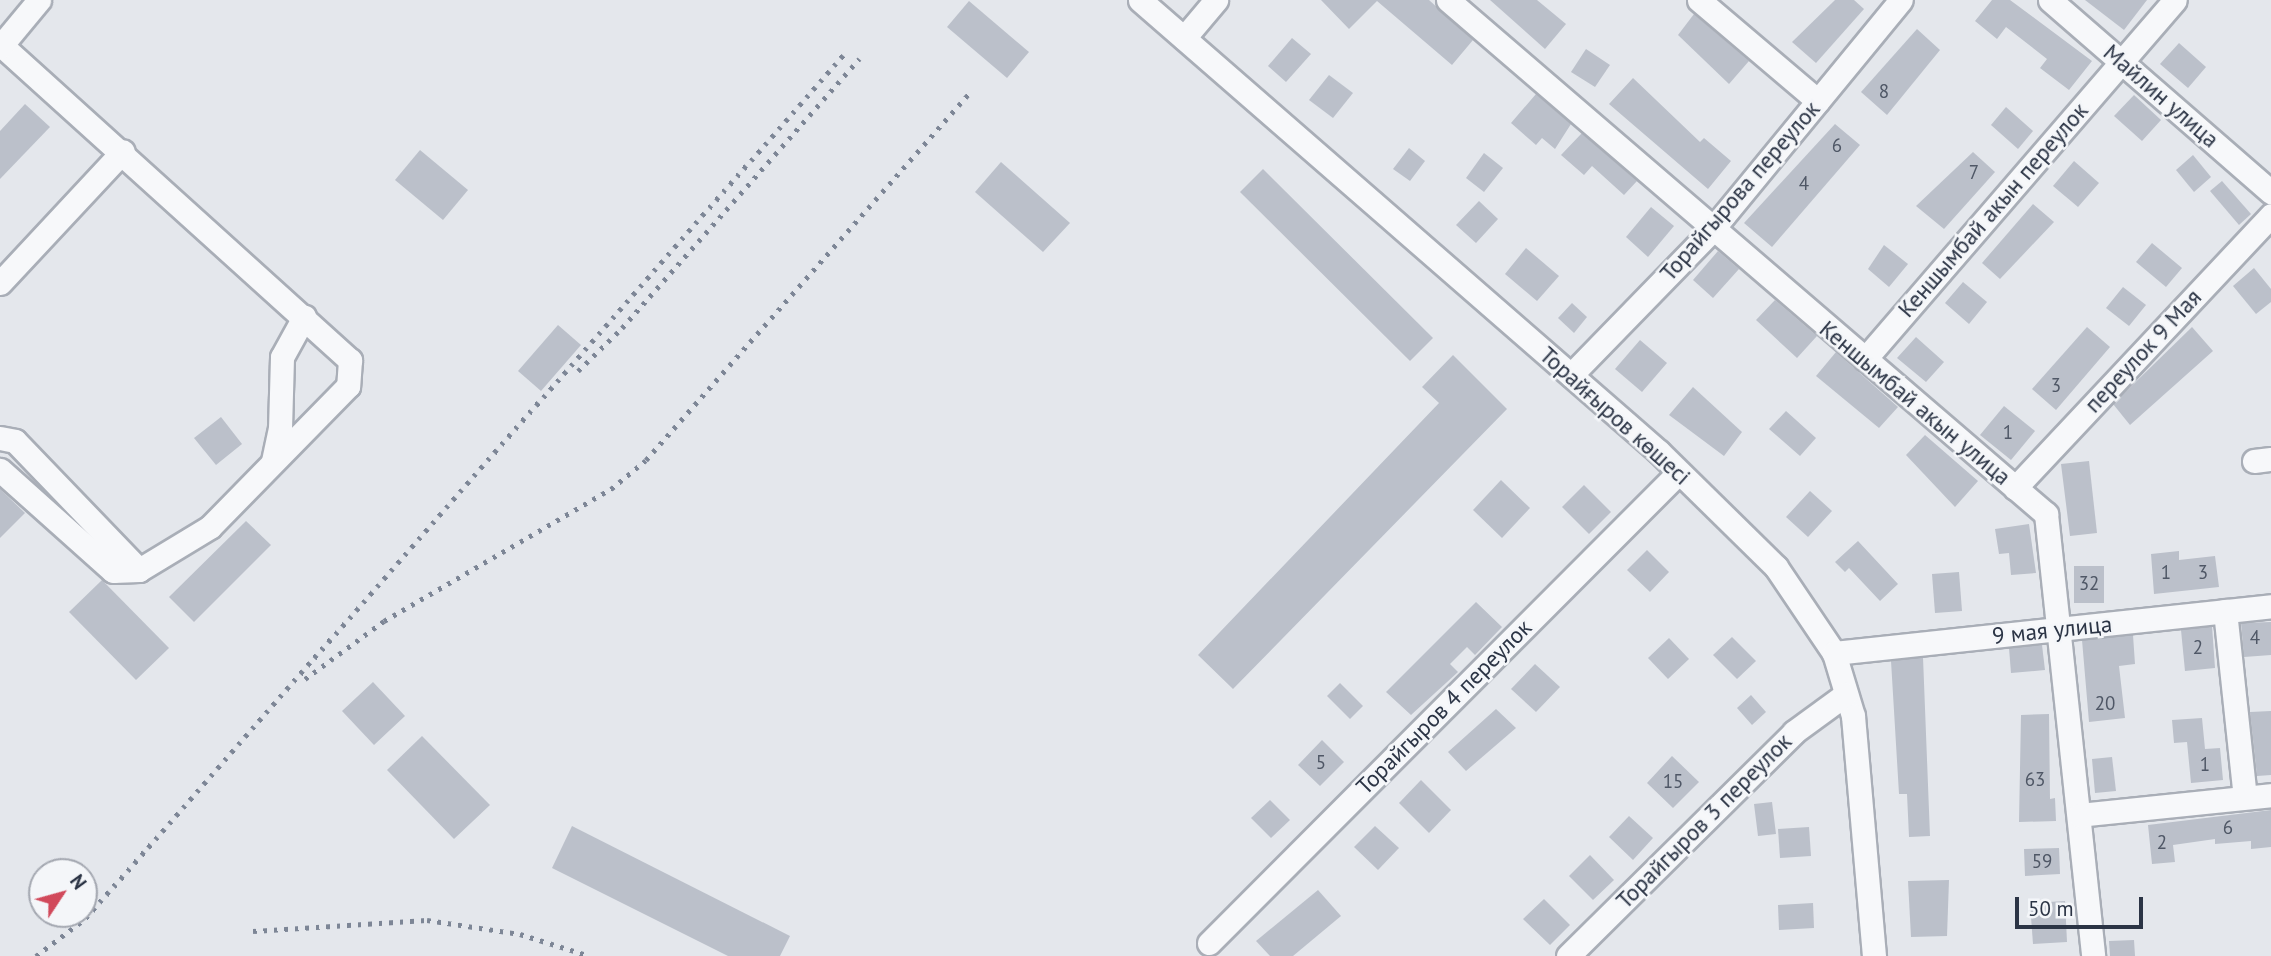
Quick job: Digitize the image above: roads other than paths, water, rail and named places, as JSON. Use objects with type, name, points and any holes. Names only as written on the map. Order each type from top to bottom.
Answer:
[{"type":"street","points":[[0,470],[113,571],[139,570],[210,527],[348,386],[350,360],[123,151],[0,45],[39,0]]},
{"type":"street","name":"Торайғыров көшесі","points":[[1140,0],[1571,375],[1679,472],[1776,567],[1834,653],[1853,716],[1874,956]]},
{"type":"street","points":[[1184,38],[1216,0]]},
{"type":"street","name":"Кеншымбай акын улица","points":[[1448,0],[1711,231],[2046,514],[2062,630],[2093,956]]},
{"type":"street","points":[[1699,0],[1818,101]]},
{"type":"street","name":"Торайгырова переулок","points":[[1571,375],[1711,231],[1900,0]]},
{"type":"street","name":"Майлин улица","points":[[2050,0],[2271,192]]},
{"type":"street","name":"Кеншымбай акын переулок","points":[[1865,359],[2175,0]]},
{"type":"street","points":[[0,283],[123,151]]},
{"type":"street","name":"переулок 9 Мая","points":[[2015,488],[2271,215]]},
{"type":"street","points":[[272,464],[280,429],[282,358],[304,317]]},
{"type":"street","points":[[0,438],[15,441],[139,570]]},
{"type":"street","name":"Торайгыров 4 переулок","points":[[1209,943],[1679,472]]},
{"type":"street","name":"9 мая улица","points":[[1834,653],[2271,607]]},
{"type":"street","points":[[2225,611],[2245,797]]},
{"type":"street","name":"Торайгыров 3 переулок","points":[[1568,956],[1794,732],[1846,694]]},
{"type":"street","points":[[2079,815],[2271,795]]},
{"type":"railway","points":[[36,956],[86,918],[847,51]]},
{"type":"railway","points":[[578,371],[622,328],[859,59]]},
{"type":"railway","points":[[305,679],[384,621],[611,489],[646,460],[969,93]]},
{"type":"railway","points":[[253,931],[427,920],[520,934],[590,956]]}]
